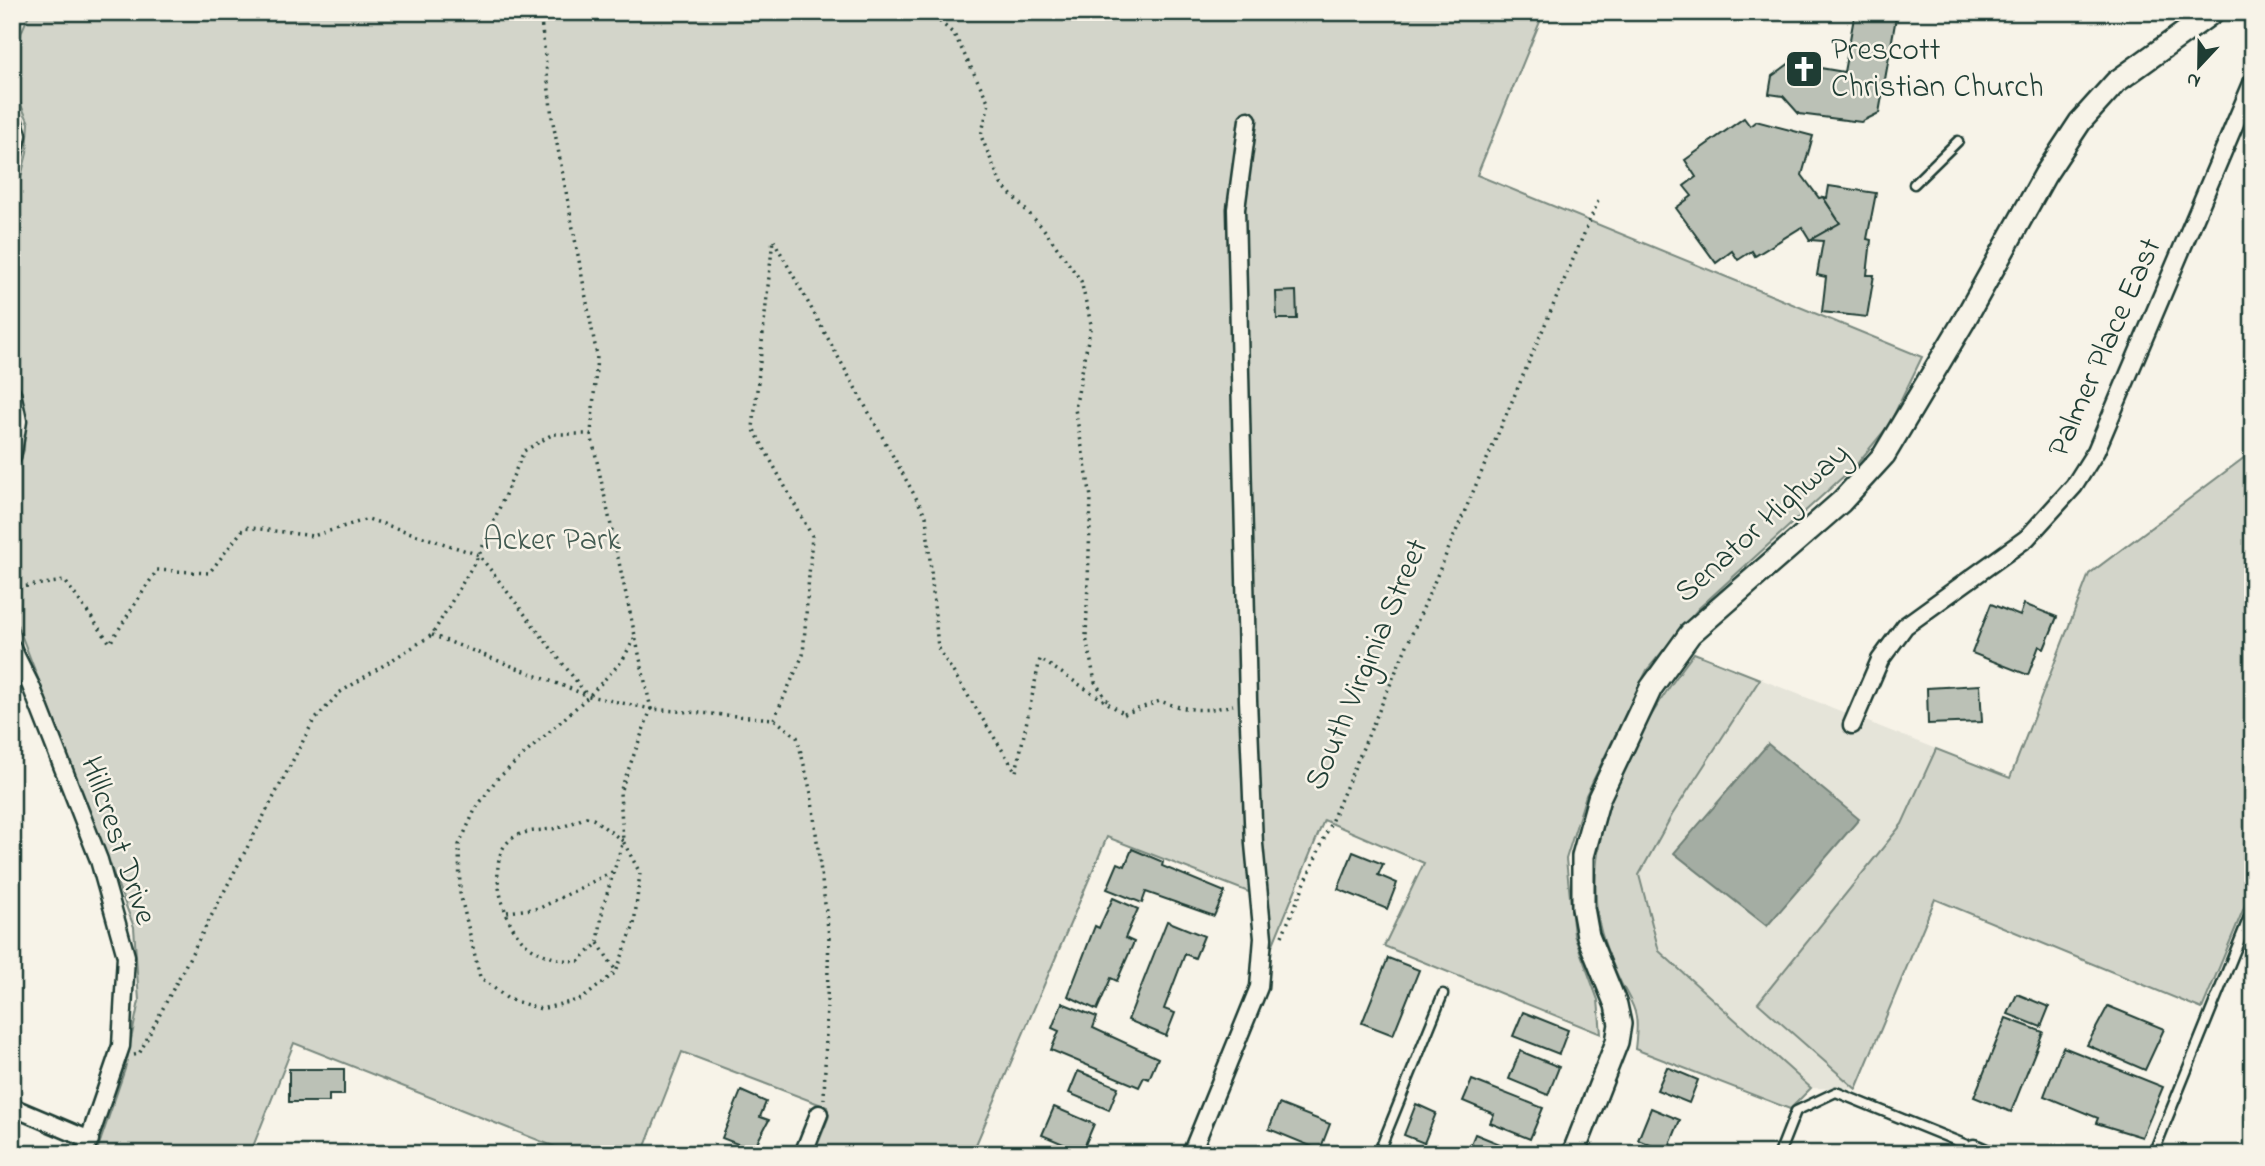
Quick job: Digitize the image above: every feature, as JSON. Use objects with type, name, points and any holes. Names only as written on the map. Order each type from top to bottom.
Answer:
[{"type":"street","name":"Senator Highway","points":[[1573,1154],[1617,1042],[1620,1024],[1616,1005],[1588,936],[1583,908],[1583,856],[1599,798],[1651,688],[1690,634],[1841,502],[1884,455],[1964,321],[2045,175],[2080,122],[2116,82],[2213,12]]},
{"type":"street","name":"Palmer Place East","points":[[1852,725],[1880,660],[1905,626],[2027,538],[2074,486],[2096,452],[2253,81]]},
{"type":"street","points":[[12,116],[18,135],[12,163]]},
{"type":"street","points":[[1191,1154],[1259,987],[1264,938],[1254,844],[1248,700],[1236,209],[1248,120]]},
{"type":"street","points":[[12,393],[18,421],[12,457]]},
{"type":"street","name":"Hillcrest Drive","points":[[12,648],[31,685],[99,860],[126,956],[121,1046],[87,1147]]},
{"type":"street","points":[[12,1107],[87,1147]]},
{"type":"street","points":[[803,1154],[820,1114]]},
{"type":"lane","points":[[1914,184],[1958,141]]},
{"type":"lane","points":[[2153,1154],[2253,907]]},
{"type":"lane","points":[[1378,1154],[1443,994]]},
{"type":"lane","points":[[1779,1154],[1796,1111],[1836,1092],[1978,1152]]},
{"type":"path","points":[[540,12],[552,117],[597,356],[591,434],[651,709],[620,792],[623,841],[603,907],[598,943],[579,961],[557,960],[525,943],[511,925],[498,889],[499,861],[504,846],[519,833],[560,827],[586,817],[593,819],[623,841],[640,873],[634,925],[616,972],[582,999],[541,1009],[508,999],[480,977],[460,894],[459,845],[475,810],[496,780],[589,696],[622,661],[635,637]]},
{"type":"path","points":[[929,12],[954,34],[989,103],[981,136],[1001,184],[1044,228],[1081,281],[1091,324],[1075,409],[1091,497],[1086,637],[1096,682],[1110,704],[1126,715]]},
{"type":"path","name":"South Virginia Street","points":[[1281,937],[1599,199]]},
{"type":"path","points":[[774,719],[803,655],[812,536],[753,428],[773,239],[926,516],[938,648],[1016,772],[1040,659],[1126,715]]},
{"type":"path","points":[[117,1059],[139,1054],[313,722],[339,693],[432,635],[479,555],[524,451],[553,434],[591,434]]},
{"type":"path","points":[[12,588],[65,581],[110,643],[157,570],[209,573],[246,527],[313,536],[368,519],[479,555],[589,696]]},
{"type":"path","points":[[432,635],[589,696],[651,709],[774,719],[797,737],[811,793],[829,936],[824,1098],[820,1114]]},
{"type":"path","points":[[1126,715],[1160,701],[1180,708],[1208,712],[1248,700]]},
{"type":"path","points":[[507,912],[540,908],[614,872]]},
{"type":"path","points":[[598,943],[616,972]]},
{"type":"shaded area","points":[[1760,679],[1936,749],[1902,824],[1759,1003],[1856,1089],[1811,1088],[1659,951],[1639,875],[1672,815]]},
{"type":"shaded area","points":[[1768,744],[1859,819],[1767,926],[1674,853]]},
{"type":"green space","name":"Acker Park","points":[[30,12],[1544,12],[1477,175],[1922,357],[1889,425],[1857,464],[1698,609],[1647,670],[1586,795],[1566,859],[1574,935],[1598,1000],[1601,1034],[1384,946],[1424,863],[1324,820],[1269,954],[1259,896],[1107,837],[972,1154],[814,1154],[829,1116],[827,1107],[682,1052],[642,1154],[573,1154],[294,1043],[250,1154],[96,1154],[125,1069],[139,1001],[134,927],[12,611],[12,485],[24,450],[25,415],[12,349],[12,213],[27,153],[29,123],[12,85],[12,54]]},
{"type":"green space","points":[[2253,451],[2253,886],[2202,1009],[1935,899],[1856,1089],[1758,1003],[1902,824],[1936,749],[2010,778],[2089,574]]},
{"type":"green space","points":[[1694,653],[1760,679],[1672,815],[1639,875],[1659,951],[1811,1088],[1790,1109],[1635,1049],[1635,1013],[1610,959],[1598,918],[1596,883],[1599,847],[1607,812],[1636,744],[1673,681]]},
{"type":"building","name":"Prescott Christian Church","points":[[1855,12],[1897,12],[1879,113],[1861,122],[1799,114],[1783,96],[1769,94],[1772,76],[1801,55],[1809,66],[1844,72]]},
{"type":"building","points":[[1744,118],[1750,126],[1756,121],[1813,136],[1802,175],[1819,198],[1823,197],[1840,223],[1810,240],[1802,227],[1755,256],[1752,251],[1738,260],[1732,251],[1716,263],[1676,208],[1692,196],[1684,186],[1696,177],[1685,160]]},
{"type":"building","points":[[1829,186],[1876,193],[1867,239],[1871,240],[1867,275],[1874,275],[1867,317],[1822,312],[1826,277],[1817,275],[1823,241],[1810,240],[1840,223],[1823,197],[1827,198]]},
{"type":"building","points":[[1296,291],[1297,319],[1277,319],[1276,292]]},
{"type":"building","points":[[1991,604],[2020,616],[2024,604],[2057,617],[2044,649],[2039,646],[2028,675],[1972,653]]},
{"type":"building","points":[[1980,685],[1982,722],[1928,724],[1927,688]]},
{"type":"building","points":[[1132,849],[1163,862],[1162,866],[1225,892],[1214,916],[1146,892],[1142,903],[1107,889],[1118,863],[1125,866]]},
{"type":"building","points":[[1353,852],[1383,864],[1378,875],[1397,883],[1387,909],[1338,889]]},
{"type":"building","points":[[1113,898],[1138,909],[1125,938],[1134,942],[1117,981],[1111,978],[1097,1010],[1068,996],[1095,926],[1099,928]]},
{"type":"building","points":[[1167,921],[1204,936],[1195,958],[1185,954],[1164,1009],[1175,1013],[1166,1036],[1128,1020]]},
{"type":"building","points":[[1388,958],[1419,970],[1393,1035],[1362,1023]]},
{"type":"building","points":[[2017,994],[2049,1007],[2041,1027],[2008,1014]]},
{"type":"building","points":[[1062,1003],[1097,1017],[1093,1028],[1158,1058],[1149,1079],[1144,1077],[1139,1087],[1051,1050],[1059,1031],[1052,1028]]},
{"type":"building","points":[[2108,1006],[2164,1029],[2145,1070],[2087,1045]]},
{"type":"building","points":[[1523,1012],[1568,1030],[1559,1054],[1513,1036]]},
{"type":"building","points":[[2006,1018],[2043,1032],[2011,1112],[1974,1097]]},
{"type":"building","points":[[2063,1047],[2163,1087],[2142,1137],[2096,1123],[2098,1118],[2044,1096]]},
{"type":"building","points":[[1520,1051],[1559,1067],[1548,1095],[1509,1079]]},
{"type":"building","points":[[1667,1067],[1698,1080],[1689,1103],[1657,1090]]},
{"type":"building","points":[[289,1069],[344,1069],[344,1095],[329,1095],[329,1102],[289,1102]]},
{"type":"building","points":[[1078,1071],[1118,1087],[1109,1110],[1069,1093]]},
{"type":"building","points":[[1472,1080],[1543,1108],[1530,1139],[1490,1123],[1494,1114],[1463,1101]]},
{"type":"building","points":[[741,1091],[766,1102],[760,1117],[769,1120],[753,1150],[722,1138]]},
{"type":"building","points":[[1279,1104],[1330,1124],[1320,1150],[1269,1129]]},
{"type":"building","points":[[1416,1104],[1436,1113],[1424,1143],[1404,1135]]},
{"type":"building","points":[[1054,1107],[1094,1124],[1082,1152],[1042,1135]]},
{"type":"building","points":[[1651,1108],[1680,1120],[1667,1152],[1638,1140]]},
{"type":"building","points":[[1475,1134],[1522,1153],[1522,1154],[1467,1154]]},
{"type":"building","points":[[12,1141],[33,1149],[31,1154],[12,1154]]},
{"type":"building","points":[[1638,1147],[1654,1154],[1635,1154]]},
{"type":"place","name":"Prescott Christian Church","points":[[1804,69]]}]
